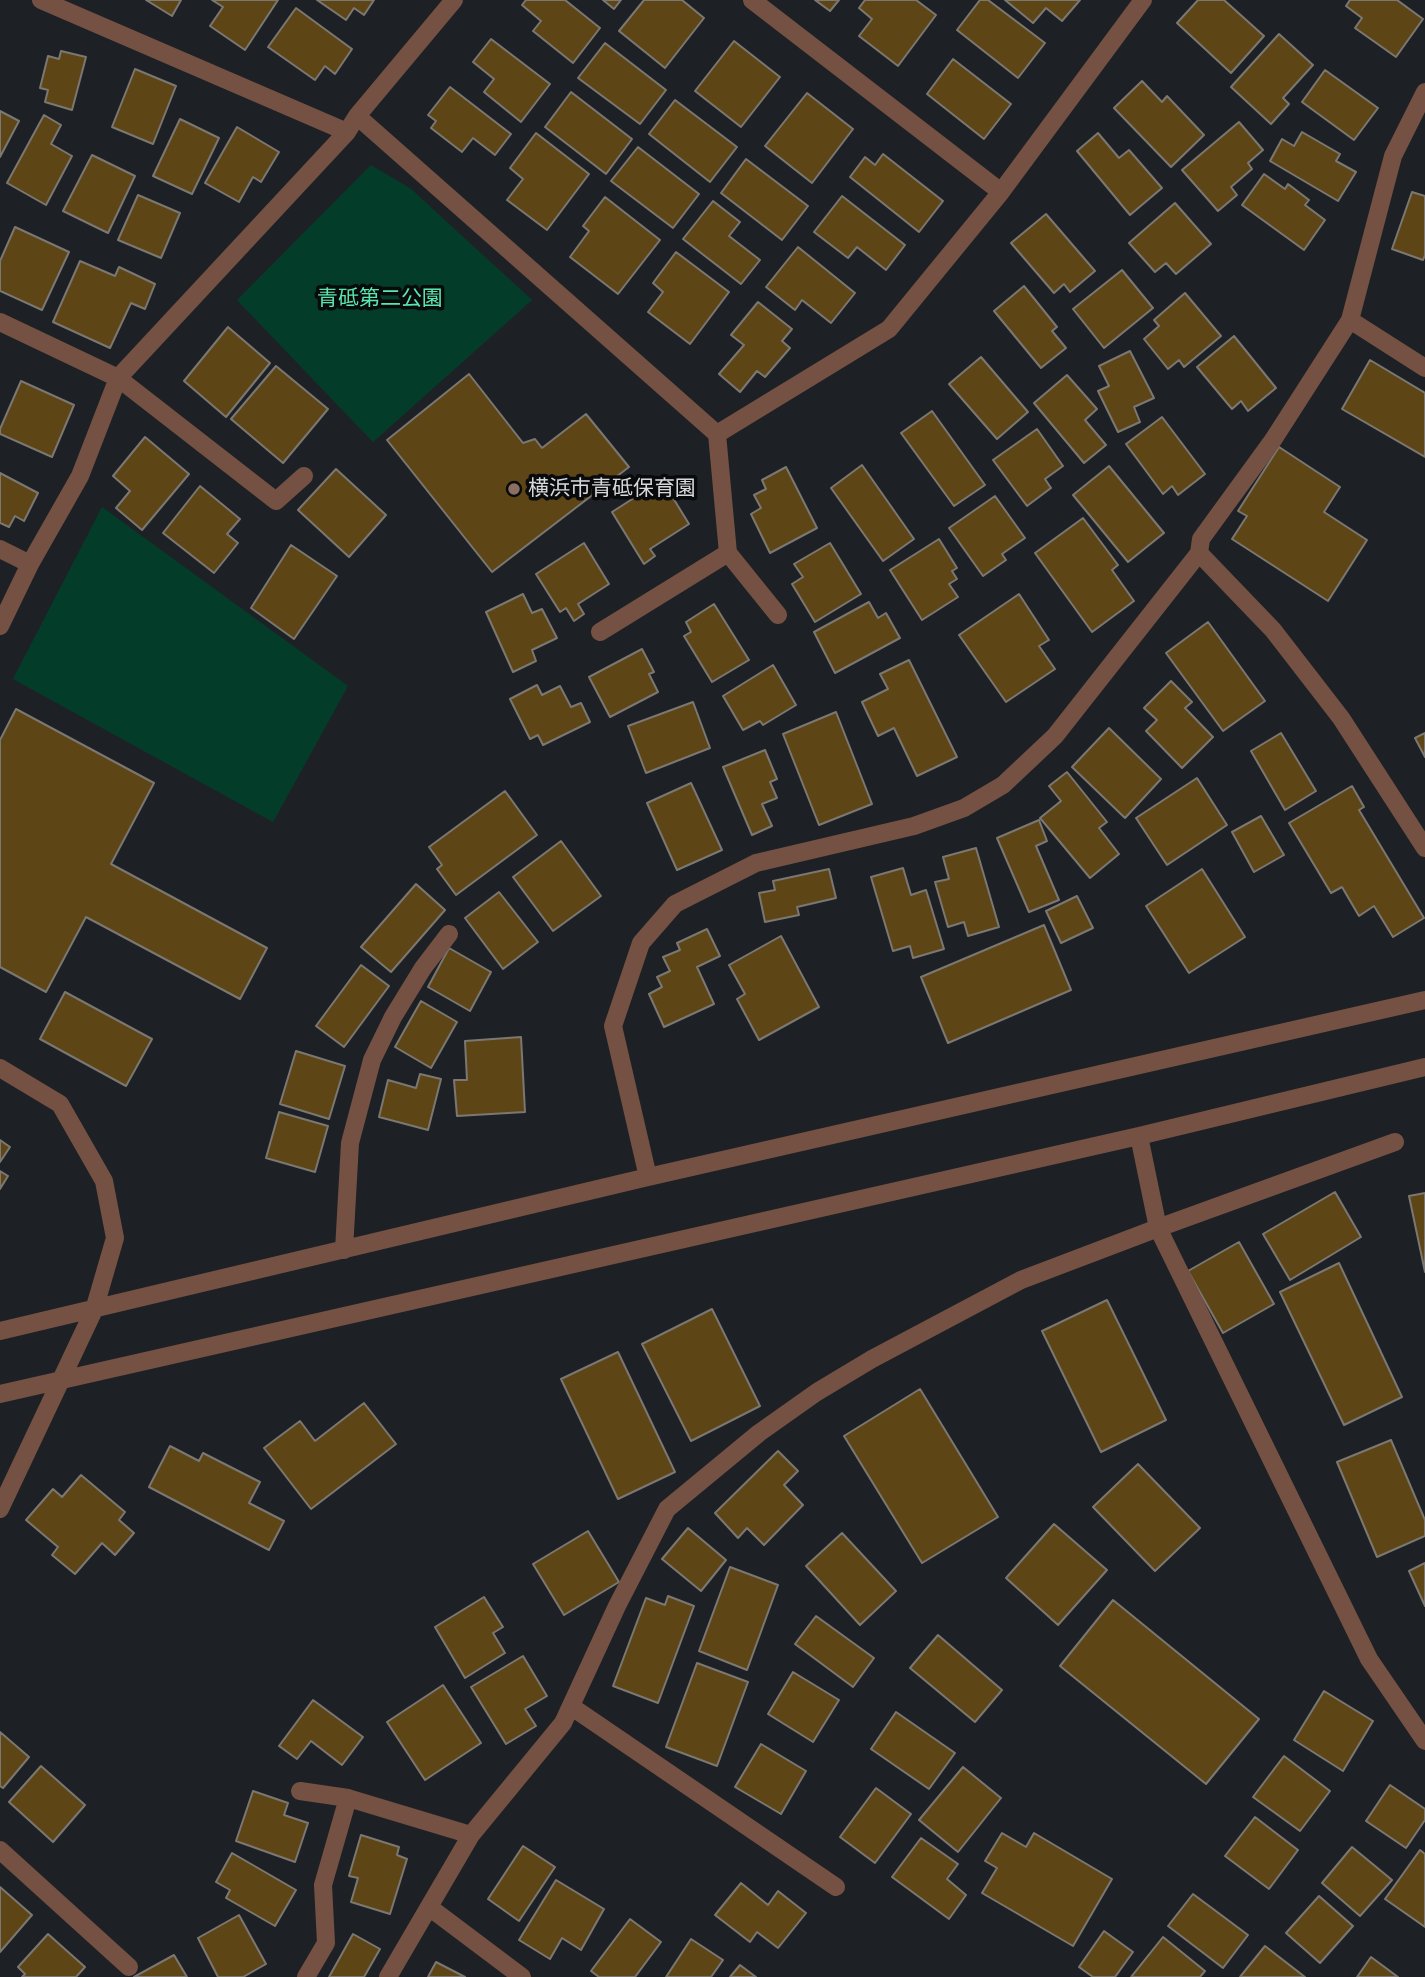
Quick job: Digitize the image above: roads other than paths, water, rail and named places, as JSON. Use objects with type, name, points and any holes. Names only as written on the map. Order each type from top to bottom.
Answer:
[{"type":"street","points":[[41,0],[352,124],[717,434],[728,553],[778,615]]},
{"type":"street","points":[[0,626],[30,564],[80,476],[118,377],[352,124],[454,0]]},
{"type":"street","points":[[752,0],[1001,192]]},
{"type":"street","points":[[717,434],[889,329],[1001,192],[1143,0]]},
{"type":"street","points":[[648,1177],[613,1026],[641,943],[675,904],[756,863],[914,826],[964,808],[1003,785],[1055,736],[1199,553],[1201,539],[1273,440],[1350,320],[1393,156],[1425,92]]},
{"type":"street","points":[[1350,320],[1425,368]]},
{"type":"street","points":[[0,323],[118,377],[276,501],[304,476]]},
{"type":"street","points":[[0,548],[30,564]]},
{"type":"street","points":[[600,632],[728,553]]},
{"type":"street","points":[[1199,553],[1273,630],[1332,707],[1425,848]]},
{"type":"street","points":[[344,1250],[350,1143],[372,1060],[393,1017],[424,968],[450,934]]},
{"type":"street","points":[[0,1331],[648,1177],[1425,1000]]},
{"type":"street","points":[[0,1394],[1139,1136],[1425,1067]]},
{"type":"street","points":[[0,1068],[60,1104],[104,1181],[115,1238],[94,1310],[0,1509]]},
{"type":"street","points":[[1139,1136],[1158,1228],[1369,1659],[1425,1741]]},
{"type":"street","points":[[388,1977],[471,1835],[563,1723],[617,1606],[667,1509],[759,1433],[817,1392],[872,1359],[1021,1280],[1395,1142]]},
{"type":"street","points":[[572,1707],[836,1887]]},
{"type":"street","points":[[300,1791],[348,1798],[471,1835]]},
{"type":"street","points":[[306,1977],[326,1943],[323,1885],[348,1798]]},
{"type":"street","points":[[0,1850],[129,1967]]},
{"type":"street","points":[[429,1907],[522,1977]]},
{"type":"place","name":"横浜市青砥保育園","points":[[514,489]]},
{"type":"park label","name":"青砥第二公園","points":[[380,299]]}]
